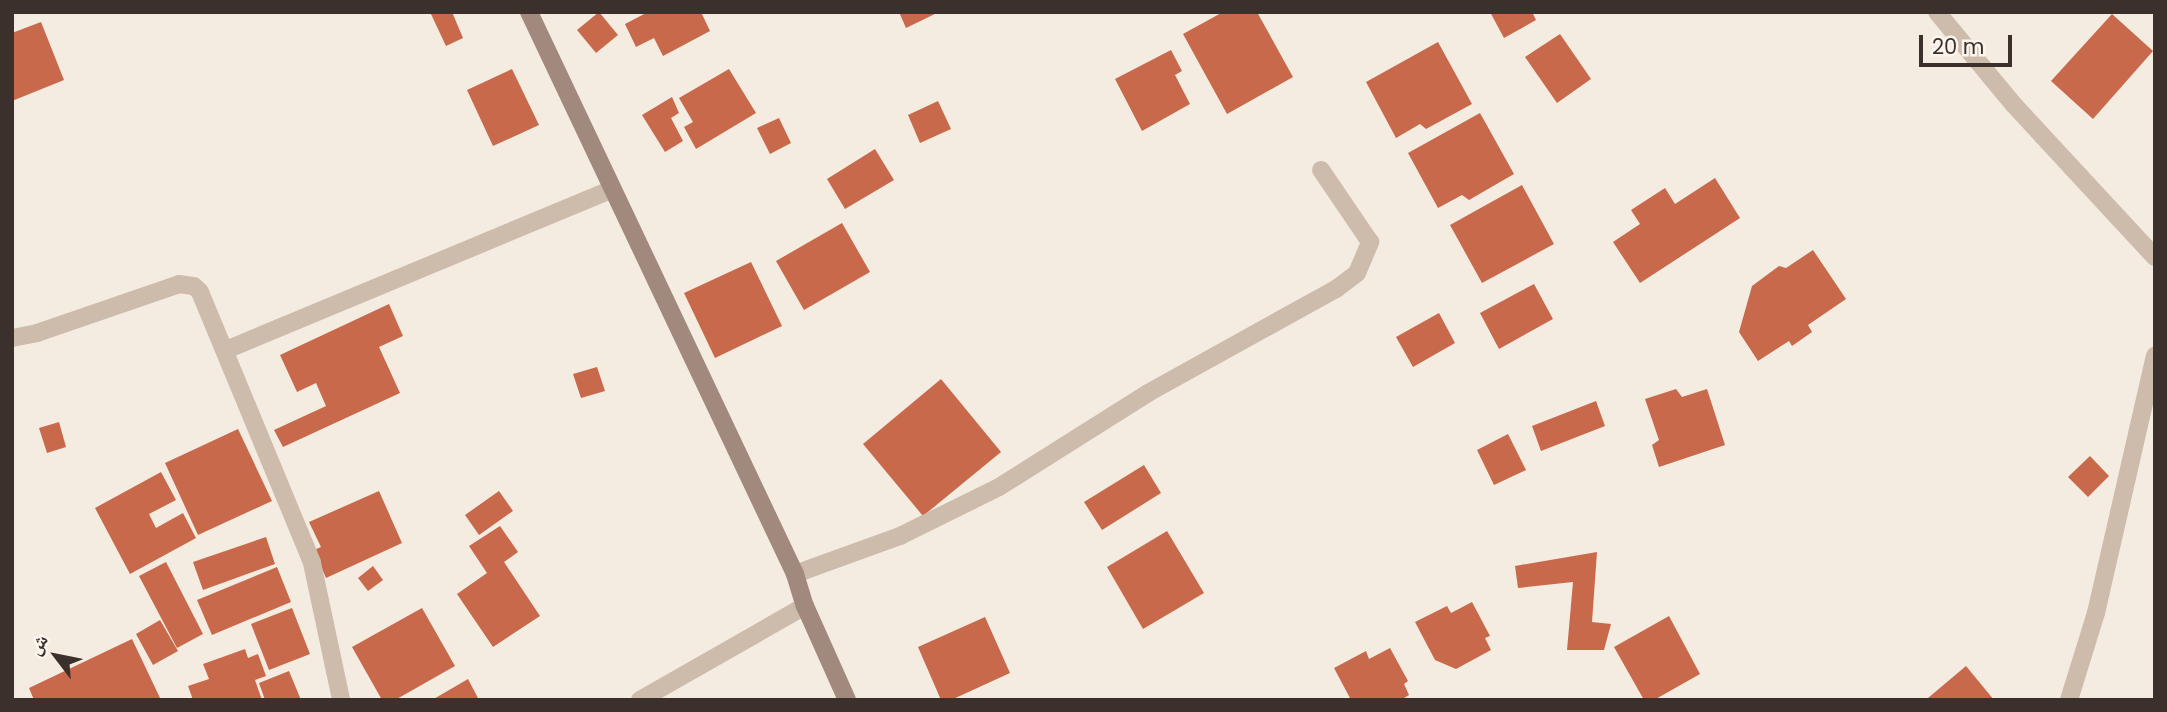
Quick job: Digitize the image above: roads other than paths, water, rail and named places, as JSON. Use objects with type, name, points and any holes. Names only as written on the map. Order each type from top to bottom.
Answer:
[{"type":"street","points":[[529,12],[795,574],[805,606],[847,700]]},
{"type":"street","points":[[1937,12],[2014,105],[2155,257]]},
{"type":"street","points":[[795,574],[900,536],[999,487],[1148,393],[1346,281],[1357,272],[1370,242],[1321,170]]},
{"type":"street","points":[[226,350],[612,189]]},
{"type":"street","points":[[12,338],[187,284],[200,292],[312,563],[341,700]]},
{"type":"street","points":[[2068,700],[2096,612],[2155,356]]},
{"type":"street","points":[[640,700],[805,606]]}]
